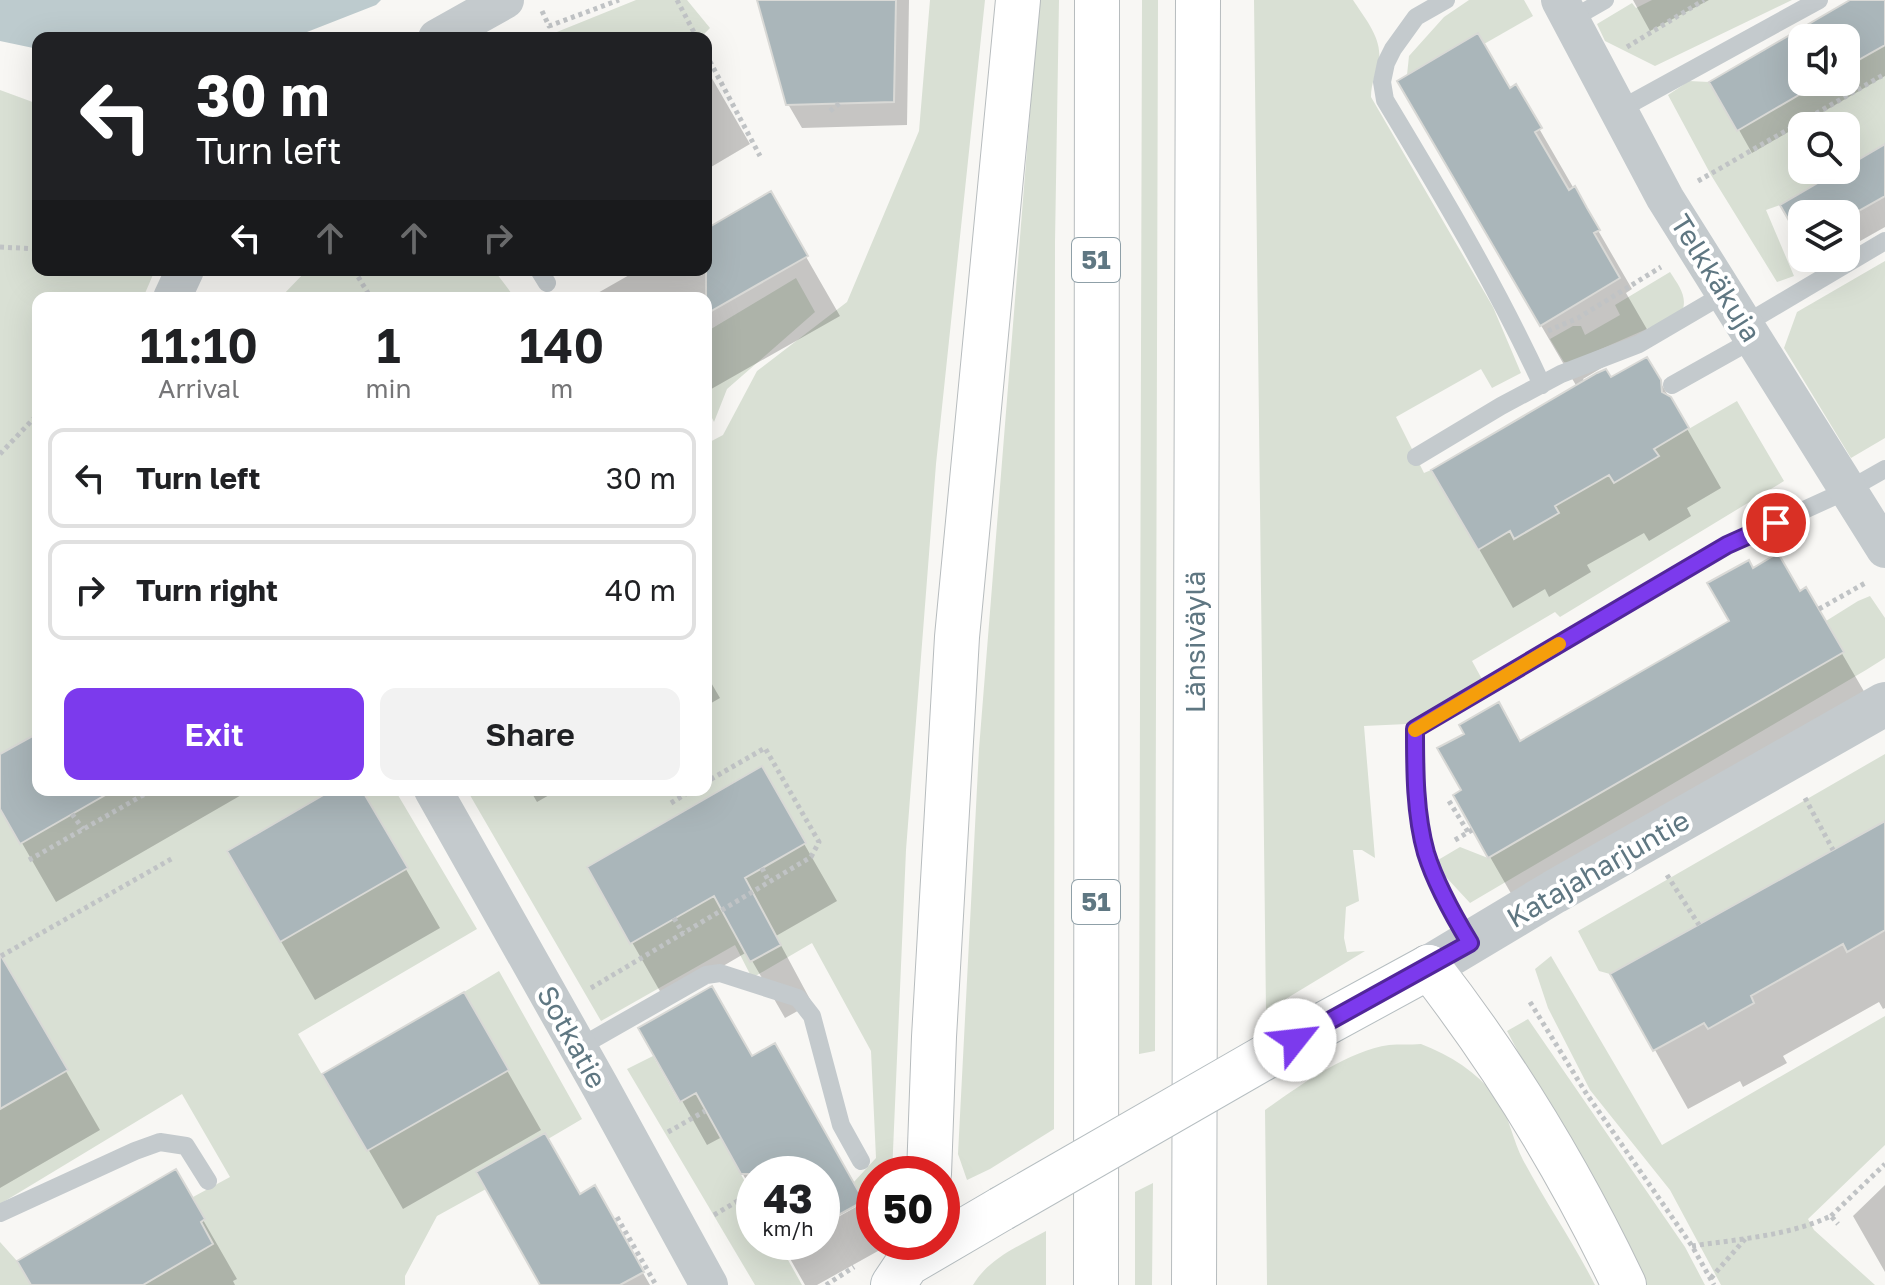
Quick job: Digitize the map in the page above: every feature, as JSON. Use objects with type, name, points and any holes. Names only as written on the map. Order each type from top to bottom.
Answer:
[{"type":"main road","points":[[930,1156],[957,637],[1018,0]]},
{"type":"main road","name":"51","points":[[1096,1285],[1097,0]]},
{"type":"main road","name":"Länsiväylä","points":[[1194,1285],[1198,0]]},
{"type":"main road","points":[[1429,967],[1478,1030],[1572,1181],[1624,1285]]},
{"type":"main road","name":"Katajaharjuntie","points":[[960,1239],[1001,1209],[1295,1040],[1429,967]]},
{"type":"main road","points":[[1194,1171],[1222,1285]]},
{"type":"main road","name":"Katajaharjuntie","points":[[893,1285],[907,1264],[925,1260]]},
{"type":"street","points":[[452,32],[523,4]]},
{"type":"street","name":"Telkkäkuja","points":[[1565,10],[1665,198],[1848,490],[1879,564]]},
{"type":"street","name":"Katajaharjuntie","points":[[1429,967],[1554,892],[1885,704]]},
{"type":"street","name":"Sotkatie","points":[[436,796],[709,1285]]},
{"type":"lane","points":[[1446,0],[1416,17],[1393,49],[1382,82],[1385,100],[1472,246],[1542,385]]},
{"type":"lane","points":[[1565,10],[1605,0]]},
{"type":"lane","points":[[1619,110],[1819,0]]},
{"type":"lane","points":[[1416,457],[1561,374],[1639,344],[1741,319],[1885,241]]},
{"type":"lane","points":[[1672,385],[1741,319]]},
{"type":"lane","points":[[1470,943],[1452,914],[1426,853],[1415,781],[1415,729],[1727,545],[1848,490],[1885,469]]},
{"type":"lane","points":[[578,1048],[706,975],[720,973],[798,998],[812,1016],[841,1125],[858,1156]]},
{"type":"lane","points":[[0,1213],[160,1142],[186,1146],[208,1181]]},
{"type":"path","points":[[523,4],[549,26],[619,0]]},
{"type":"path","points":[[677,0],[694,32]]},
{"type":"path","points":[[1595,66],[1704,0]]},
{"type":"path","points":[[712,65],[760,156]]},
{"type":"path","points":[[1665,198],[1711,175],[1885,74]]},
{"type":"path","points":[[830,111],[840,103]]},
{"type":"path","points":[[0,247],[32,249]]},
{"type":"path","points":[[1517,331],[1539,335],[1578,318],[1696,247]]},
{"type":"path","points":[[0,454],[32,420]]},
{"type":"path","points":[[1819,609],[1879,564]]},
{"type":"path","points":[[556,1009],[811,857],[819,842],[765,748],[712,779]]},
{"type":"path","points":[[1801,789],[1833,850]]},
{"type":"path","points":[[29,860],[141,796]]},
{"type":"path","points":[[671,803],[682,796]]},
{"type":"path","points":[[72,814],[83,829]]},
{"type":"path","points":[[1455,840],[1472,830]]},
{"type":"path","points":[[1,956],[173,858]]},
{"type":"path","points":[[762,868],[769,882]]},
{"type":"path","points":[[1663,868],[1699,925]]},
{"type":"path","points":[[674,918],[683,933]]},
{"type":"path","points":[[1530,1002],[1586,1093],[1692,1246],[1714,1285]]},
{"type":"path","points":[[1692,1246],[1809,1226],[1831,1216],[1885,1164]]},
{"type":"path","points":[[1831,1216],[1838,1224]]},
{"type":"path","points":[[617,1217],[656,1285]]},
{"type":"path","points":[[1711,1278],[1746,1238]]},
{"type":"shaded area","points":[[0,0],[381,0],[376,5],[307,32],[32,32],[32,48],[0,41]]},
{"type":"shaded area","points":[[636,0],[687,0],[710,28],[706,32],[557,32]]},
{"type":"shaded area","points":[[930,0],[985,0],[936,464],[906,850],[893,1156],[876,1156],[871,1051],[812,943],[752,978],[735,945],[601,1021],[470,796],[712,796],[712,441],[723,435],[757,371],[847,302],[919,131]]},
{"type":"shaded area","points":[[1039,0],[1059,0],[1055,242],[1054,1129],[967,1180],[958,1154],[979,749]]},
{"type":"shaded area","points":[[1142,0],[1158,0],[1155,1051],[1139,1054]]},
{"type":"shaded area","points":[[1254,0],[1353,0],[1378,43],[1379,59],[1371,97],[1493,307],[1521,373],[1492,388],[1481,369],[1396,417],[1424,473],[1431,470],[1478,549],[1510,531],[1514,539],[1559,513],[1555,506],[1609,475],[1614,483],[1658,457],[1654,449],[1737,401],[1784,481],[1560,617],[1555,612],[1472,661],[1483,681],[1407,724],[1364,726],[1375,858],[1362,850],[1353,850],[1359,901],[1346,907],[1344,938],[1347,952],[1365,951],[1266,1011]]},
{"type":"shaded area","points":[[1469,0],[1524,0],[1533,16],[1484,44],[1477,34],[1407,75],[1409,56],[1444,17]]},
{"type":"shaded area","points":[[1652,0],[1792,0],[1655,66],[1605,41],[1597,24],[1632,3],[1636,8]]},
{"type":"shaded area","points":[[1885,45],[1885,144],[1860,159],[1860,112],[1788,112],[1788,184],[1816,184],[1766,210],[1788,262],[1788,272],[1794,276],[1777,282],[1711,175],[1668,95],[1689,81],[1709,82],[1737,130],[1796,96],[1860,96],[1860,59]]},
{"type":"shaded area","points":[[0,90],[32,102],[32,276],[152,276],[146,292],[32,292],[32,796],[399,796],[477,929],[298,1034],[367,1151],[509,1070],[464,992],[499,971],[582,1119],[548,1139],[486,1189],[437,1216],[405,1276],[405,1285],[143,1285],[213,1244],[201,1222],[205,1219],[193,1197],[230,1177],[182,1094],[0,1204],[0,1109],[67,1070],[0,954]]},
{"type":"shaded area","points":[[1885,261],[1885,438],[1851,458],[1784,348],[1797,312]]},
{"type":"shaded area","points":[[1670,272],[1683,297],[1681,314],[1569,363],[1564,362],[1550,339],[1573,326],[1581,326],[1585,335],[1620,315],[1615,305]]},
{"type":"shaded area","points":[[301,276],[498,276],[510,292],[286,292]]},
{"type":"shaded area","points":[[796,278],[815,312],[727,389],[714,422],[712,328]]},
{"type":"shaded area","points":[[1870,596],[1885,618],[1885,658],[1866,670],[1470,903],[1433,863],[1460,847],[1488,858],[1843,651],[1826,621]]},
{"type":"shaded area","points":[[1885,754],[1885,821],[1610,974],[1599,971],[1578,931]]},
{"type":"shaded area","points":[[1551,956],[1662,1145],[1885,1016],[1885,1145],[1808,1219],[1814,1230],[1875,1285],[1721,1285],[1670,1190],[1590,1090],[1548,1008],[1535,969]]},
{"type":"shaded area","points":[[1528,1019],[1685,1247],[1705,1285],[1642,1285],[1507,1031]]},
{"type":"shaded area","points":[[1421,1044],[1462,1065],[1496,1097],[1523,1160],[1595,1285],[1267,1285],[1265,1110],[1324,1071],[1357,1054],[1389,1045]]},
{"type":"shaded area","points":[[653,1056],[679,1102],[696,1093],[736,1165],[736,1253],[627,1069]]},
{"type":"shaded area","points":[[1153,1183],[1152,1285],[1135,1285],[1135,1192]]},
{"type":"shaded area","points":[[1046,1231],[1046,1285],[973,1285],[996,1260]]},
{"type":"shaded area","points":[[0,1242],[17,1261],[31,1285],[0,1285]]},
{"type":"shaded area","points":[[740,1260],[788,1260],[802,1285],[755,1285]]},
{"type":"building","points":[[757,0],[896,0],[894,102],[786,105]]},
{"type":"building","points":[[1850,0],[1885,0],[1885,45],[1860,59],[1860,24],[1809,24]]},
{"type":"building","points":[[1478,33],[1510,88],[1516,84],[1542,128],[1535,132],[1569,190],[1575,186],[1600,230],[1594,233],[1620,278],[1540,326],[1397,81]]},
{"type":"building","points":[[1788,36],[1788,96],[1797,96],[1737,131],[1709,82]]},
{"type":"building","points":[[1885,144],[1885,196],[1860,210],[1860,200],[1789,200],[1816,184],[1860,184],[1860,159]]},
{"type":"building","points":[[771,191],[808,256],[712,311],[712,292],[706,292],[706,276],[712,276],[712,225]]},
{"type":"building","points":[[1788,200],[1788,219],[1780,205]]},
{"type":"building","points":[[1647,357],[1661,380],[1662,392],[1671,397],[1689,428],[1654,449],[1659,456],[1614,483],[1609,475],[1555,506],[1559,513],[1514,539],[1510,531],[1478,550],[1431,470],[1597,373],[1606,369],[1611,377]]},
{"type":"building","points":[[1778,553],[1800,591],[1806,587],[1844,652],[1488,858],[1453,795],[1461,790],[1437,748],[1464,734],[1459,725],[1499,702],[1520,741],[1729,621],[1707,583],[1749,560],[1753,568]]},
{"type":"building","points":[[32,736],[32,796],[104,796],[20,844],[0,809],[0,754]]},
{"type":"building","points":[[762,766],[806,843],[745,878],[781,945],[750,962],[714,896],[630,944],[587,867]]},
{"type":"building","points":[[322,796],[366,796],[408,868],[280,942],[227,851]]},
{"type":"building","points":[[1885,821],[1885,930],[1847,952],[1843,944],[1751,996],[1754,1003],[1708,1029],[1704,1023],[1653,1051],[1610,974]]},
{"type":"building","points":[[0,954],[68,1070],[0,1109]]},
{"type":"building","points":[[712,986],[752,1056],[775,1043],[839,1156],[736,1156],[736,1165],[696,1093],[680,1102],[638,1028]]},
{"type":"building","points":[[464,992],[509,1070],[367,1151],[322,1074]]},
{"type":"building","points":[[545,1133],[580,1194],[595,1185],[644,1272],[620,1285],[540,1285],[476,1172]]},
{"type":"building","points":[[840,1158],[856,1187],[856,1205],[840,1214]]},
{"type":"building","points":[[176,1169],[205,1219],[201,1222],[213,1244],[143,1285],[31,1285],[17,1261]]},
{"type":"slow traffic","points":[[1415,730],[1559,644]]},
{"type":"route","points":[[1295,1040],[1470,943],[1452,914],[1426,853],[1415,781],[1415,729],[1727,545],[1776,523]]}]
